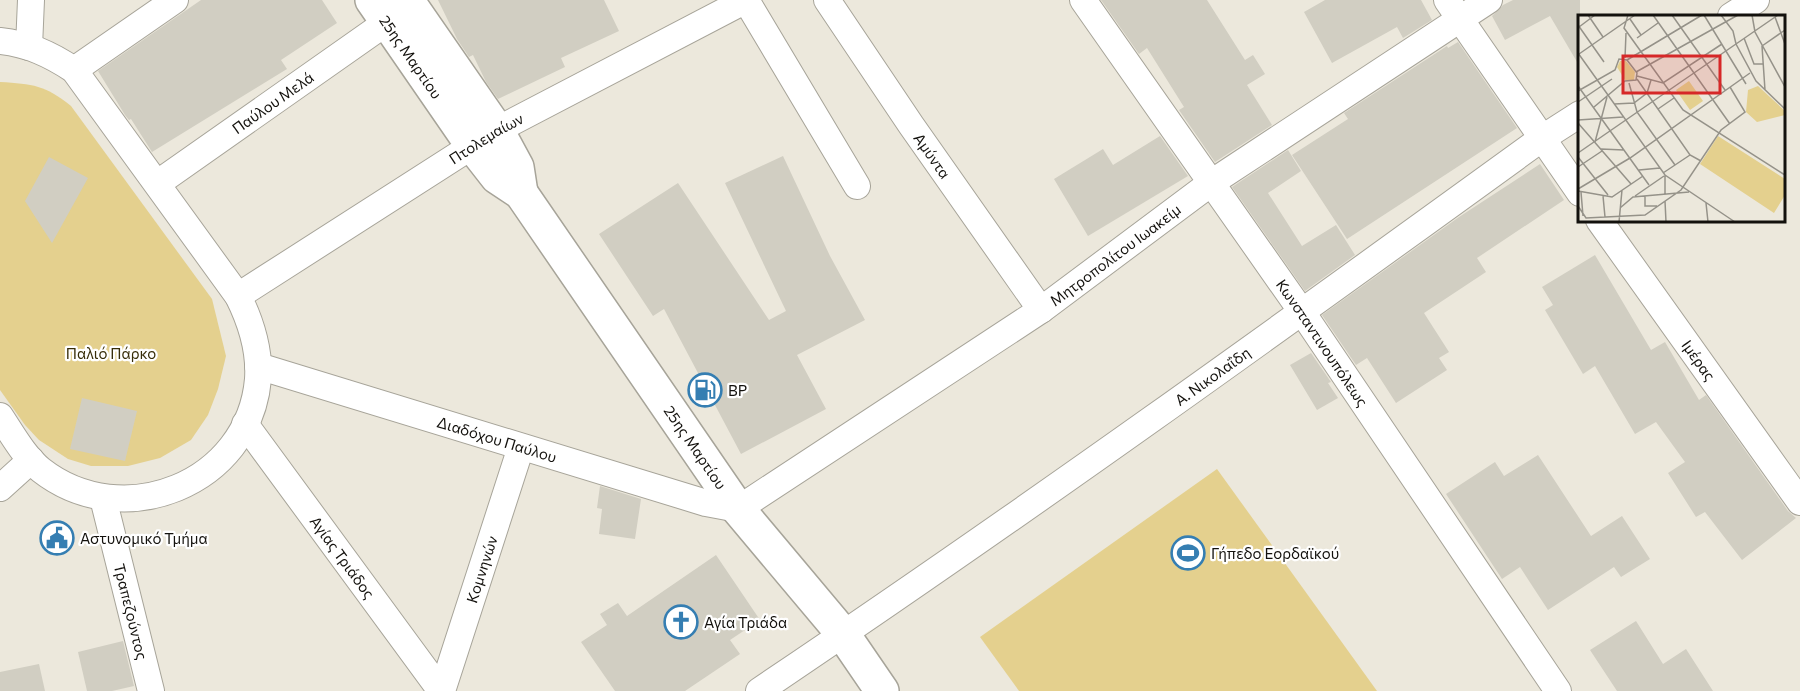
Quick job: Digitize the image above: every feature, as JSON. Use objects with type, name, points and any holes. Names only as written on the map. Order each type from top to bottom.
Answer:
[{"type":"main road","name":"25ης Μαρτίου","points":[[389,7],[484,138],[497,177],[521,193],[738,509],[843,634],[882,691]]},
{"type":"street","points":[[29,46],[31,0]]},
{"type":"street","points":[[74,70],[176,0]]},
{"type":"street","points":[[746,0],[857,186]]},
{"type":"street","name":"Πτολεμαίων","points":[[238,296],[484,138],[746,0]]},
{"type":"street","name":"Αμύντα","points":[[827,0],[911,125],[1041,310]]},
{"type":"street","name":"Κωνσταντινουπόλεως","points":[[1083,0],[1302,312],[1558,691]]},
{"type":"street","name":"Μητροπολίτου Ιωακείμ","points":[[738,509],[1041,310],[1211,183],[1454,9],[1489,0]]},
{"type":"street","points":[[1733,15],[1756,0]]},
{"type":"street","name":"Παύλου Μελά","points":[[158,183],[389,7]]},
{"type":"street","points":[[1454,9],[1578,190]]},
{"type":"street","points":[[0,41],[29,46],[56,58],[74,70],[238,296],[255,336],[258,366],[254,400],[245,424],[236,441],[222,458],[206,473],[188,484],[145,498],[103,498],[79,492],[59,482],[31,460],[0,416]]},
{"type":"street","name":"Α. Νικολαΐδη","points":[[759,691],[1302,312],[1541,139],[1578,115]]},
{"type":"street","name":"Ιμέρας","points":[[1600,222],[1800,502]]},
{"type":"street","name":"Διαδόχου Παύλου","points":[[258,366],[706,503],[738,509]]},
{"type":"street","name":"Αγίας Τριάδος","points":[[245,424],[441,691]]},
{"type":"street","name":"Κομνηνών","points":[[441,691],[520,447]]},
{"type":"street","points":[[0,488],[31,460]]},
{"type":"street","name":"Τραπεζούντος","points":[[103,498],[151,691]]},
{"type":"green space","name":"Παλιό Πάρκο","points":[[0,82],[38,87],[54,94],[71,106],[212,299],[226,356],[218,389],[208,415],[191,440],[160,458],[128,466],[91,466],[68,459],[39,440],[25,425],[0,390]]},
{"type":"green space","name":"Γήπεδο Εορδαϊκού","points":[[1217,469],[1377,691],[1019,691],[980,637]]},
{"type":"building","points":[[201,0],[322,0],[337,23],[281,60],[287,69],[152,152],[131,119],[129,120],[125,115],[98,71]]},
{"type":"building","points":[[438,0],[604,0],[619,31],[561,58],[565,67],[498,99],[486,82],[473,55],[469,57],[457,39]]},
{"type":"building","points":[[1101,0],[1207,0],[1245,60],[1253,55],[1265,74],[1247,85],[1272,125],[1215,162],[1179,110],[1184,107],[1147,48],[1139,54]]},
{"type":"building","points":[[1325,0],[1421,0],[1432,20],[1403,38],[1397,27],[1332,63],[1304,12]]},
{"type":"building","points":[[1513,0],[1580,0],[1578,64],[1550,16],[1505,40],[1492,16],[1503,5]]},
{"type":"building","points":[[1458,42],[1517,128],[1347,239],[1292,155],[1348,119],[1344,113],[1447,46],[1448,48]]},
{"type":"building","points":[[1160,136],[1188,176],[1088,236],[1054,179],[1103,149],[1113,165]]},
{"type":"building","points":[[1288,150],[1301,171],[1268,193],[1302,246],[1336,225],[1355,255],[1305,291],[1232,187]]},
{"type":"building","points":[[783,156],[830,256],[865,320],[797,355],[826,409],[741,454],[664,309],[653,316],[599,234],[678,183],[769,320],[786,311],[725,183]]},
{"type":"building","points":[[49,157],[88,178],[52,243],[25,201]]},
{"type":"building","points":[[1540,164],[1564,200],[1477,258],[1486,272],[1424,313],[1449,352],[1439,358],[1447,370],[1396,403],[1367,358],[1356,365],[1322,315],[1459,217]]},
{"type":"building","points":[[1595,255],[1651,350],[1665,342],[1699,400],[1706,395],[1788,511],[1796,518],[1742,560],[1705,512],[1696,517],[1668,473],[1685,462],[1656,422],[1635,434],[1595,366],[1583,374],[1545,310],[1553,305],[1542,287]]},
{"type":"building","points":[[1311,353],[1331,382],[1328,383],[1338,398],[1317,410],[1290,365]]},
{"type":"building","points":[[82,398],[137,411],[125,461],[70,449]]},
{"type":"building","points":[[1538,455],[1591,536],[1622,516],[1650,559],[1621,577],[1614,567],[1548,610],[1520,567],[1502,579],[1446,494],[1495,462],[1504,476]]},
{"type":"building","points":[[600,486],[641,499],[635,539],[599,534],[602,509],[597,508]]},
{"type":"building","name":"Αγία Τριάδα","points":[[716,555],[760,620],[730,640],[740,654],[685,691],[615,691],[581,642],[607,625],[600,614],[618,603],[627,616]]},
{"type":"building","points":[[1636,621],[1663,664],[1686,649],[1713,691],[1617,691],[1590,650]]},
{"type":"building","points":[[123,641],[134,686],[112,691],[87,691],[78,652]]},
{"type":"building","points":[[39,664],[45,691],[0,691],[0,672]]},
{"type":"place","name":"BP","points":[[705,390]]},
{"type":"place","name":"Αστυνομικό Τμήμα","points":[[57,538]]},
{"type":"place","name":"Γήπεδο Εορδαϊκού","points":[[1188,553]]},
{"type":"place","name":"Αγία Τριάδα","points":[[681,622]]}]
